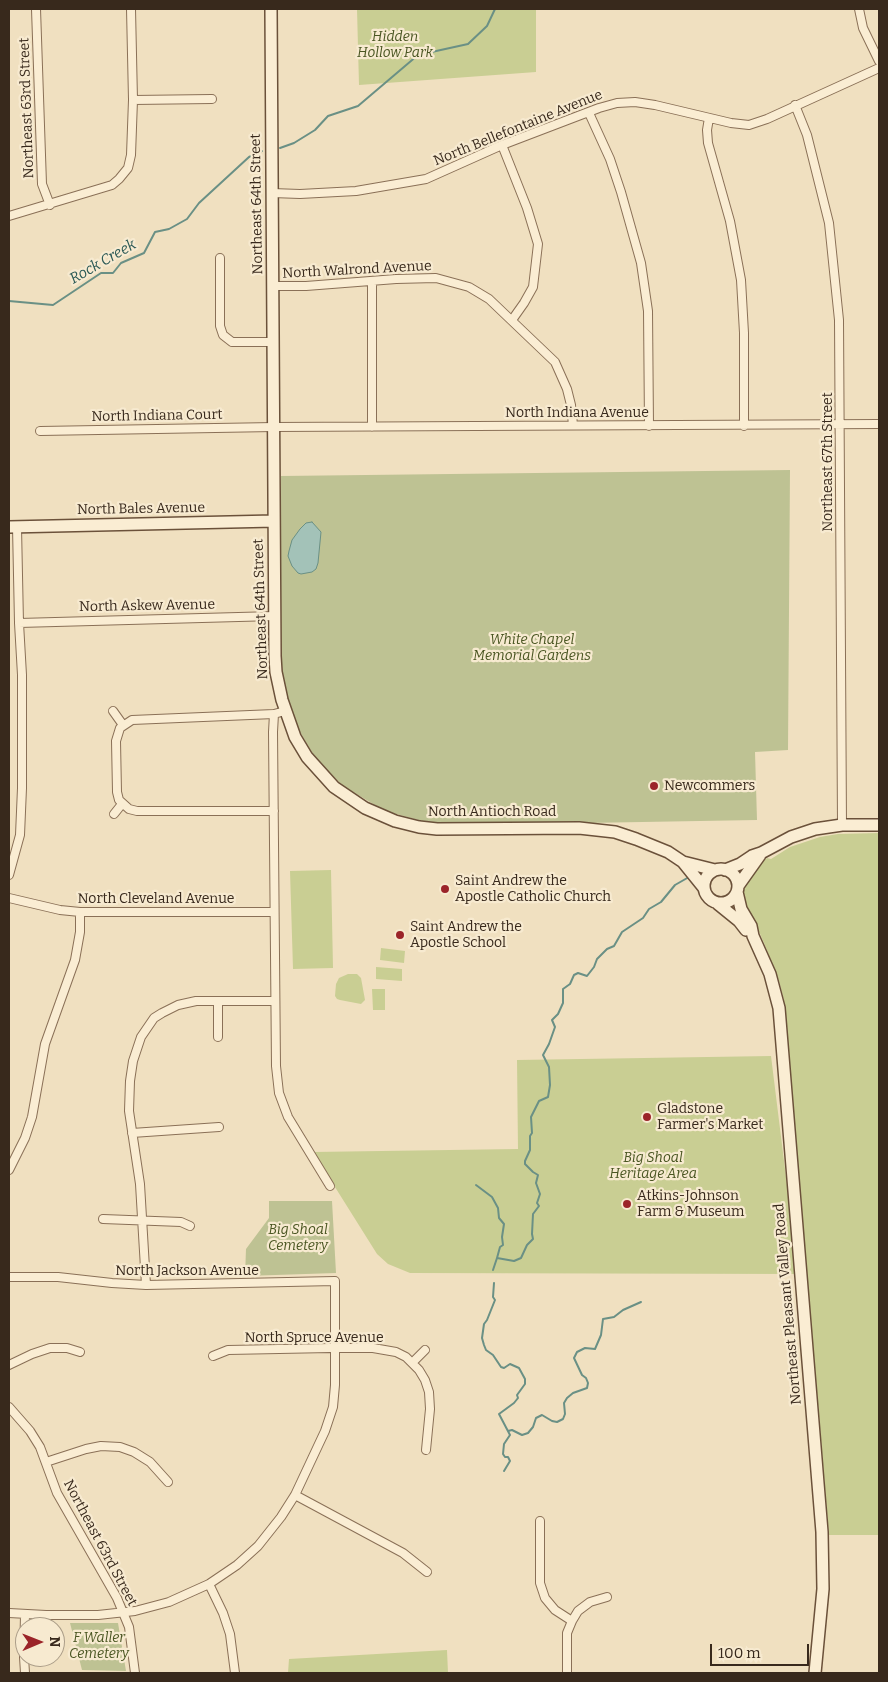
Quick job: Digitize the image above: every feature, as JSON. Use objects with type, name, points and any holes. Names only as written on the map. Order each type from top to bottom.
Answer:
[{"type":"street","name":"Northeast 63rd Street","points":[[36,9],[42,184],[50,205]]},
{"type":"street","points":[[9,216],[112,185],[128,168],[131,154],[133,100],[131,9]]},
{"type":"street","name":"Northeast 64th Street","points":[[271,9],[275,616],[276,672],[280,712],[274,811],[276,1066],[279,1093],[288,1117],[330,1186]]},
{"type":"street","points":[[859,9],[864,28],[879,61]]},
{"type":"street","name":"North Bellefontaine Avenue","points":[[272,193],[300,194],[356,191],[426,179],[502,145],[608,105],[635,102],[739,125],[749,125],[767,119],[879,68]]},
{"type":"street","points":[[133,100],[212,98]]},
{"type":"street","name":"Northeast 67th Street","points":[[795,105],[807,135],[819,180],[832,247],[839,320],[842,825]]},
{"type":"street","points":[[589,113],[610,159],[641,263],[648,320],[649,426]]},
{"type":"street","points":[[709,118],[707,130],[708,143],[730,221],[741,280],[744,333],[744,426]]},
{"type":"street","points":[[502,145],[528,208],[538,244],[533,287],[524,304],[512,320]]},
{"type":"street","points":[[220,258],[220,326],[223,336],[232,342],[273,342]]},
{"type":"street","name":"North Walrond Avenue","points":[[273,286],[436,278],[469,287],[484,296],[512,320],[554,362],[567,389],[573,425]]},
{"type":"street","points":[[372,281],[372,427]]},
{"type":"street","name":"North Indiana Avenue","points":[[274,427],[879,424]]},
{"type":"street","name":"North Indiana Court","points":[[40,431],[274,427]]},
{"type":"street","name":"North Bales Avenue","points":[[13,527],[274,521]]},
{"type":"street","points":[[9,875],[20,835],[22,788],[22,675],[13,527]]},
{"type":"street","name":"North Askew Avenue","points":[[19,623],[275,616]]},
{"type":"street","points":[[114,711],[123,725]]},
{"type":"street","points":[[274,811],[137,811],[129,809],[122,804],[117,792],[116,741],[118,732],[123,725],[132,720],[280,712]]},
{"type":"street","name":"North Antioch Road","points":[[280,712],[301,748],[334,787],[365,808],[390,819],[418,827],[437,829],[565,828],[603,830],[624,834],[668,852],[683,862],[704,888]]},
{"type":"street","points":[[114,814],[122,804]]},
{"type":"street","points":[[762,853],[730,901],[718,904],[708,898],[704,888],[706,877],[762,853],[791,837],[815,829],[842,825],[879,825]]},
{"type":"street","name":"North Antioch Road","points":[[683,862],[720,870]]},
{"type":"street","points":[[720,870],[734,875],[738,889]]},
{"type":"street","name":"Northeast Pleasant Valley Road","points":[[738,889],[741,909],[751,926],[753,936],[773,982],[780,1021],[822,1532],[822,1589],[815,1673]]},
{"type":"street","name":"North Cleveland Avenue","points":[[9,898],[60,910],[80,912],[274,912]]},
{"type":"street","name":"Northeast Pleasant Valley Road","points":[[718,904],[733,915],[748,933],[753,936]]},
{"type":"street","points":[[9,1170],[25,1138],[32,1117],[45,1044],[75,960],[80,932],[80,912]]},
{"type":"street","points":[[146,1285],[140,1184],[129,1111],[133,1061],[143,1033],[162,1013],[178,1005],[196,1001],[275,1001]]},
{"type":"street","points":[[218,1001],[218,1036]]},
{"type":"street","points":[[132,1133],[219,1127]]},
{"type":"street","points":[[103,1219],[181,1222],[190,1226]]},
{"type":"street","name":"North Jackson Avenue","points":[[9,1278],[58,1276],[146,1285],[335,1281],[335,1348]]},
{"type":"street","points":[[9,1365],[50,1348],[67,1348],[80,1352]]},
{"type":"street","points":[[9,1612],[25,1615],[98,1615],[136,1611],[169,1602],[209,1584],[237,1564],[258,1546],[281,1517],[294,1495],[330,1418],[335,1396],[335,1348]]},
{"type":"street","name":"North Spruce Avenue","points":[[213,1356],[228,1350],[335,1348],[385,1349],[396,1352],[412,1363],[425,1380],[430,1397],[426,1450]]},
{"type":"street","points":[[412,1363],[425,1350]]},
{"type":"street","name":"Northeast 63rd Street","points":[[9,1407],[30,1431],[40,1447],[58,1492],[124,1612],[131,1638],[135,1673]]},
{"type":"street","points":[[46,1462],[86,1449],[101,1446],[120,1447],[134,1452],[150,1462],[168,1482]]},
{"type":"street","points":[[294,1495],[403,1553],[427,1572]]},
{"type":"street","points":[[540,1521],[540,1583],[544,1598],[555,1610],[572,1621]]},
{"type":"street","points":[[209,1584],[223,1613],[230,1634],[235,1673]]},
{"type":"street","points":[[566,1673],[568,1632],[572,1621],[578,1612],[590,1602],[607,1597]]},
{"type":"street","points":[[25,1615],[25,1673]]},
{"type":"green space","name":"Hidden Hollow Park","points":[[357,9],[536,9],[536,72],[359,85]]},
{"type":"green space","name":"White Chapel Memorial Gardens","points":[[790,470],[788,750],[755,752],[757,820],[470,825],[426,822],[385,811],[343,786],[316,759],[296,725],[283,684],[281,644],[281,476]]},
{"type":"green space","points":[[879,833],[879,1535],[829,1535],[784,1000],[779,981],[764,943],[757,927],[746,910],[743,892],[759,865],[767,858],[771,859],[790,847],[820,837],[838,834]]},
{"type":"green space","points":[[331,870],[333,968],[293,969],[290,871]]},
{"type":"green space","points":[[381,948],[405,951],[404,963],[380,960]]},
{"type":"green space","points":[[376,967],[402,969],[402,981],[376,979]]},
{"type":"green space","points":[[348,974],[357,974],[361,978],[365,1000],[361,1004],[340,1000],[335,996],[336,984],[339,978]]},
{"type":"green space","points":[[372,989],[385,989],[385,1010],[373,1010]]},
{"type":"green space","name":"Big Shoal Heritage Area","points":[[771,1056],[798,1274],[410,1273],[388,1264],[377,1254],[313,1152],[518,1149],[517,1060]]},
{"type":"green space","name":"Big Shoal Cemetery","points":[[269,1201],[332,1201],[336,1273],[245,1276],[246,1249],[269,1218]]},
{"type":"green space","name":"F Waller Cemetery","points":[[70,1623],[118,1623],[126,1671],[82,1670]]},
{"type":"green space","points":[[447,1650],[448,1673],[288,1673],[289,1659]]},
{"type":"water","points":[[312,522],[321,532],[318,563],[316,569],[312,572],[301,574],[292,566],[288,556],[289,551],[292,540],[300,529],[306,523]]},
{"type":"waterway","name":"Rock Creek","points":[[280,148],[294,143],[315,130],[328,116],[358,106],[418,55],[468,44],[487,26],[495,9]]},
{"type":"waterway","name":"Rock Creek","points":[[9,301],[53,305],[101,273],[113,273],[121,263],[144,253],[155,232],[169,229],[187,219],[199,203],[249,157],[262,151]]},
{"type":"waterway","points":[[493,1270],[497,1258],[514,1261],[521,1258],[527,1245],[533,1239],[533,1214],[539,1206],[537,1203],[540,1194],[536,1183],[538,1175],[525,1164],[525,1161],[530,1150],[531,1117],[539,1101],[548,1097],[550,1085],[549,1067],[543,1055],[555,1027],[552,1020],[558,1014],[563,1003],[563,989],[570,984],[574,975],[578,973],[587,976],[597,959],[607,949],[614,946],[622,932],[643,918],[649,909],[661,902],[675,885],[689,877]]},
{"type":"waterway","points":[[476,1185],[492,1197],[498,1208],[499,1218],[504,1224],[503,1245],[500,1247],[497,1258]]},
{"type":"waterway","points":[[494,1283],[493,1297],[495,1300],[484,1324],[482,1338],[484,1345],[501,1367],[504,1368],[510,1364],[519,1368],[525,1379],[525,1384],[517,1395],[518,1398],[499,1414],[510,1435],[504,1444],[503,1454],[510,1461],[504,1471]]},
{"type":"waterway","points":[[508,1431],[512,1430],[522,1435],[528,1433],[533,1427],[536,1418],[542,1415],[557,1422],[563,1419],[565,1414],[564,1403],[567,1398],[573,1393],[587,1388],[586,1378],[582,1375],[574,1358],[577,1352],[585,1348],[595,1349],[601,1335],[603,1319],[614,1317],[623,1310],[641,1302]]},
{"type":"place","name":"Newcommers","points":[[654,786]]},
{"type":"place","name":"Saint Andrew the Apostle Catholic Church","points":[[445,889]]},
{"type":"place","name":"Saint Andrew the Apostle School","points":[[400,935]]},
{"type":"place","name":"Gladstone Farmer's Market","points":[[647,1117]]},
{"type":"place","name":"Atkins-Johnson Farm & Museum","points":[[627,1204]]}]
